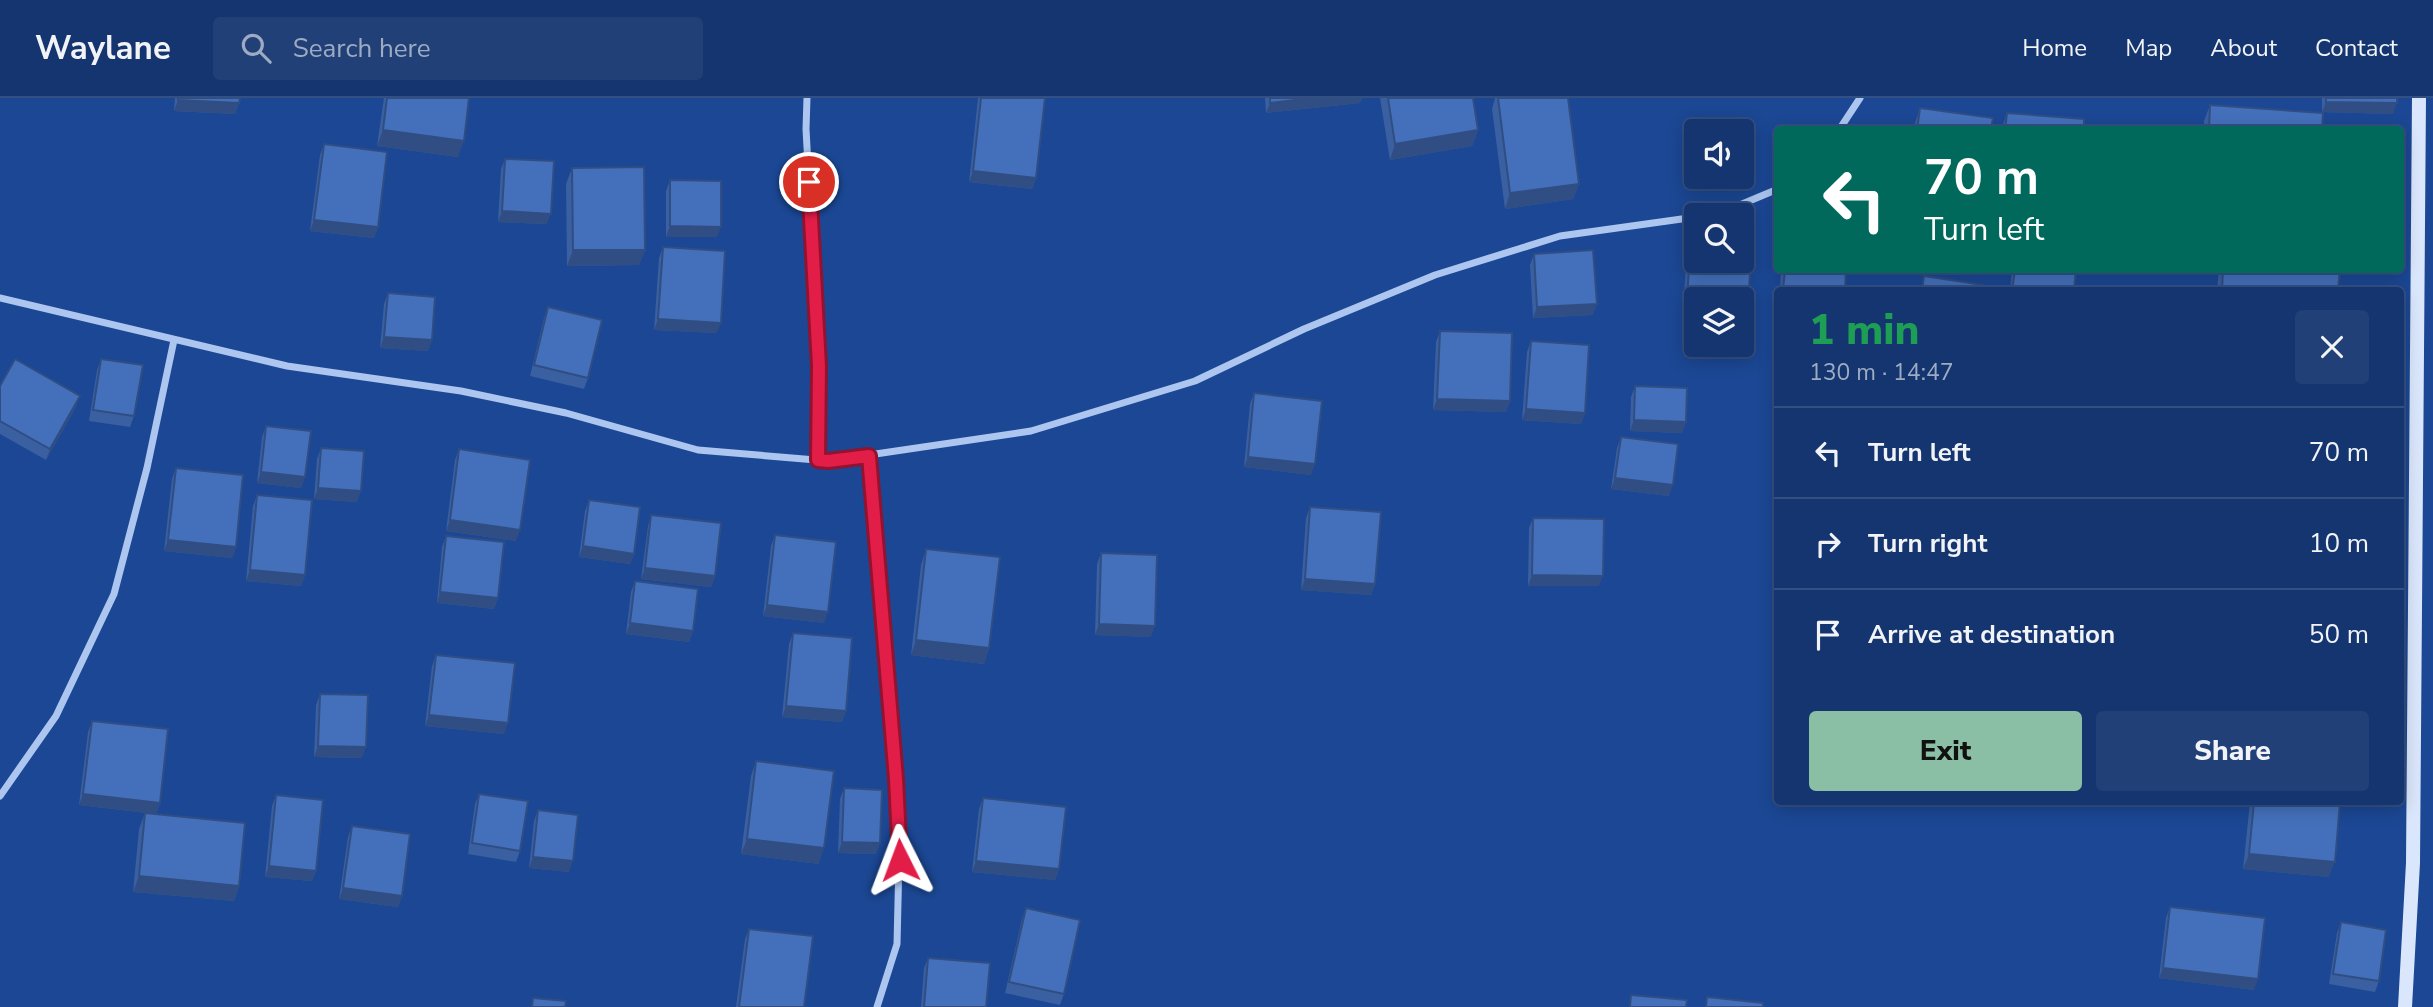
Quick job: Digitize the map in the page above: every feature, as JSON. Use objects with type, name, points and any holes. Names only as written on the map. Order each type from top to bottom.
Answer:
[{"type":"main road","points":[[2405,1007],[2413,863],[2419,98]]},
{"type":"street","points":[[807,98],[806,129],[819,366],[818,460]]},
{"type":"street","points":[[1842,126],[1860,98]]},
{"type":"street","points":[[1744,203],[1774,191]]},
{"type":"street","points":[[0,298],[287,366],[461,391],[566,413],[698,450],[828,461],[1031,431],[1195,381],[1304,329],[1435,275],[1560,236],[1684,219]]},
{"type":"street","points":[[0,796],[56,716],[114,594],[147,468],[174,340]]},
{"type":"street","points":[[869,456],[896,779],[900,860],[897,944],[877,1007]]},
{"type":"building","points":[[178,98],[240,98],[239,103]]},
{"type":"building","points":[[387,98],[469,98],[464,141],[383,130]]},
{"type":"building","points":[[981,98],[1045,98],[1036,178],[973,171]]},
{"type":"building","points":[[1270,98],[1311,98],[1270,103]]},
{"type":"building","points":[[1388,98],[1473,98],[1478,130],[1395,144]]},
{"type":"building","points":[[1498,98],[1568,98],[1579,184],[1510,193]]},
{"type":"building","points":[[2326,98],[2397,98],[2397,103],[2326,102]]},
{"type":"building","points":[[2210,105],[2323,113],[2322,126],[2209,126]]},
{"type":"building","points":[[1920,108],[1993,118],[1992,126],[1918,126]]},
{"type":"building","points":[[2007,113],[2084,119],[2084,126],[2005,126]]},
{"type":"building","points":[[324,144],[387,152],[378,227],[314,220]]},
{"type":"building","points":[[505,159],[554,161],[551,214],[502,211]]},
{"type":"building","points":[[644,167],[645,250],[573,250],[572,168]]},
{"type":"building","points":[[670,180],[721,181],[721,227],[670,226]]},
{"type":"building","points":[[663,247],[725,251],[721,323],[658,319]]},
{"type":"building","points":[[1593,250],[1597,304],[1537,307],[1534,254]]},
{"type":"building","points":[[1689,273],[1750,273],[1749,287],[1688,287]]},
{"type":"building","points":[[1785,273],[1846,273],[1845,287],[1783,287]]},
{"type":"building","points":[[2015,273],[2076,273],[2074,287],[2012,287]]},
{"type":"building","points":[[2223,273],[2340,273],[2338,287],[2222,287]]},
{"type":"building","points":[[1924,276],[1983,285],[1983,287],[1922,287]]},
{"type":"building","points":[[388,293],[435,297],[432,340],[384,337]]},
{"type":"building","points":[[548,307],[602,320],[588,378],[534,365]]},
{"type":"building","points":[[1440,331],[1512,333],[1510,401],[1437,399]]},
{"type":"building","points":[[1531,341],[1589,345],[1585,413],[1526,409]]},
{"type":"building","points":[[15,359],[80,396],[50,449],[0,421],[0,386]]},
{"type":"building","points":[[101,359],[143,365],[134,416],[93,410]]},
{"type":"building","points":[[1635,386],[1687,388],[1686,422],[1634,420]]},
{"type":"building","points":[[1254,393],[1322,401],[1315,464],[1248,457]]},
{"type":"building","points":[[266,426],[311,431],[305,477],[261,472]]},
{"type":"building","points":[[1621,437],[1678,444],[1673,485],[1615,478]]},
{"type":"building","points":[[321,448],[364,451],[361,491],[318,488]]},
{"type":"building","points":[[459,449],[530,460],[520,530],[450,520]]},
{"type":"building","points":[[176,468],[243,475],[236,547],[168,540]]},
{"type":"building","points":[[257,495],[312,500],[305,575],[250,570]]},
{"type":"building","points":[[589,500],[640,507],[634,554],[583,546]]},
{"type":"building","points":[[1310,507],[1381,512],[1375,584],[1305,579]]},
{"type":"building","points":[[651,515],[721,523],[715,576],[645,568]]},
{"type":"building","points":[[1533,518],[1604,519],[1603,576],[1532,575]]},
{"type":"building","points":[[775,535],[836,542],[828,612],[767,605]]},
{"type":"building","points":[[446,536],[504,542],[498,598],[440,592]]},
{"type":"building","points":[[926,549],[1000,557],[989,648],[916,640]]},
{"type":"building","points":[[1101,553],[1157,555],[1155,626],[1099,624]]},
{"type":"building","points":[[635,581],[698,589],[693,631],[630,623]]},
{"type":"building","points":[[793,633],[852,638],[846,711],[786,706]]},
{"type":"building","points":[[436,655],[515,663],[508,723],[429,715]]},
{"type":"building","points":[[320,694],[368,695],[366,747],[318,746]]},
{"type":"building","points":[[92,721],[168,729],[160,803],[83,794]]},
{"type":"building","points":[[756,761],[834,771],[824,848],[747,839]]},
{"type":"building","points":[[844,788],[882,790],[880,843],[842,842]]},
{"type":"building","points":[[479,794],[528,801],[520,851],[472,843]]},
{"type":"building","points":[[276,795],[323,800],[316,871],[269,866]]},
{"type":"building","points":[[983,798],[1066,807],[1059,869],[976,861]]},
{"type":"building","points":[[2254,805],[2340,805],[2335,862],[2249,854]]},
{"type":"building","points":[[538,810],[578,815],[573,861],[533,857]]},
{"type":"building","points":[[145,813],[245,823],[239,886],[139,876]]},
{"type":"building","points":[[352,826],[410,834],[402,896],[343,888]]},
{"type":"building","points":[[2170,907],[2265,918],[2258,979],[2163,968]]},
{"type":"building","points":[[1026,908],[1080,920],[1064,994],[1009,982]]},
{"type":"building","points":[[2341,922],[2386,930],[2379,981],[2333,974]]},
{"type":"building","points":[[749,929],[813,936],[804,1007],[739,1007]]},
{"type":"building","points":[[928,958],[990,963],[986,1007],[924,1007]]},
{"type":"building","points":[[1631,995],[1687,1000],[1686,1007],[1630,1007]]},
{"type":"building","points":[[1707,997],[1763,1003],[1763,1007],[1706,1007]]},
{"type":"building","points":[[533,998],[566,1001],[565,1007],[532,1007]]},
{"type":"route","points":[[809,182],[819,366],[818,460],[869,456],[896,779],[900,860]]}]
